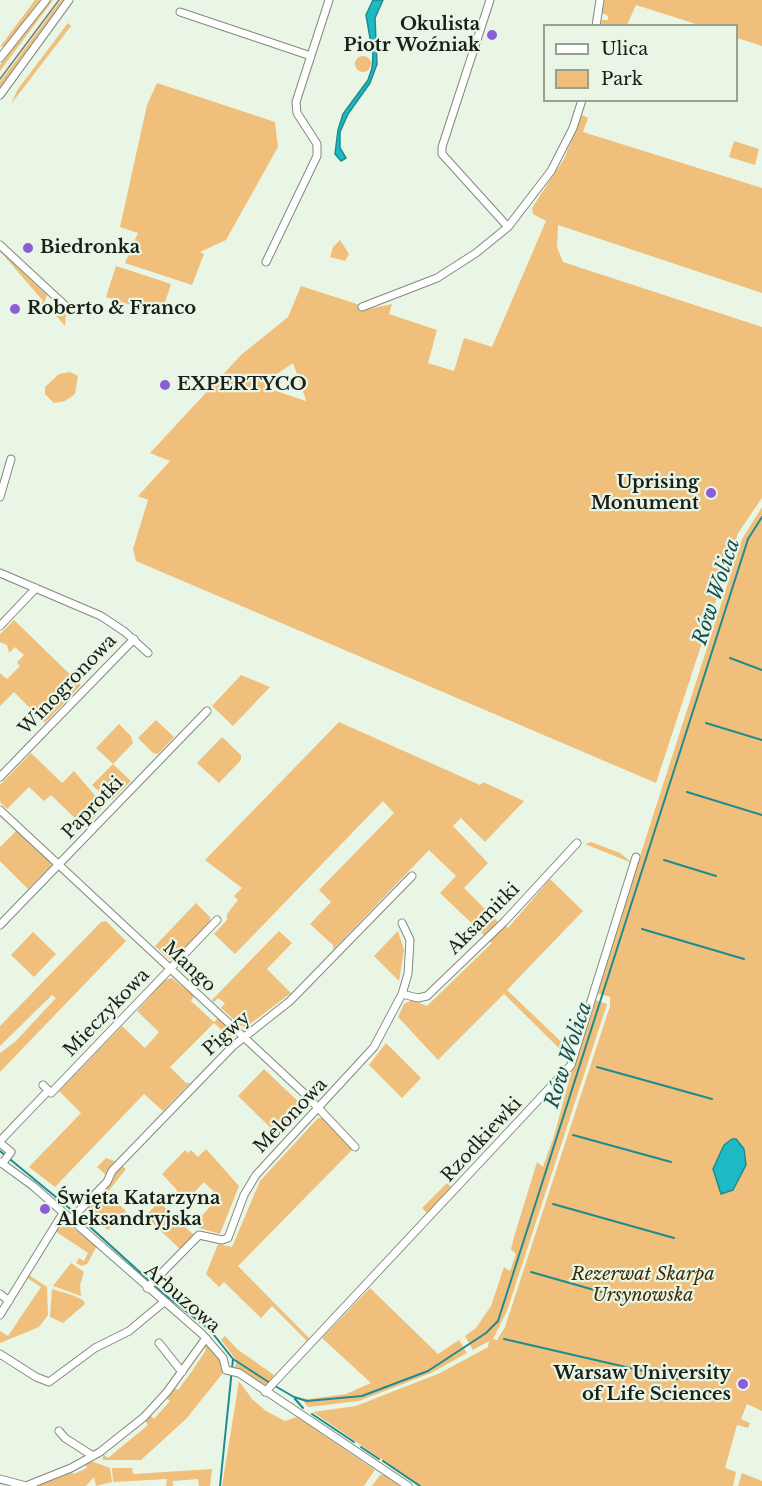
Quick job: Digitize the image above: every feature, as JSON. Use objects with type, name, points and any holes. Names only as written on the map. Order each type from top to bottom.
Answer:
[{"type":"street","points":[[0,58],[46,0]]},
{"type":"street","points":[[0,95],[69,0]]},
{"type":"street","points":[[266,262],[317,156],[317,144],[300,119],[296,102],[329,0]]},
{"type":"street","points":[[490,0],[442,147],[442,154],[508,227]]},
{"type":"street","points":[[597,24],[600,0]]},
{"type":"street","points":[[180,12],[311,56]]},
{"type":"street","points":[[362,307],[437,278],[476,253],[508,227],[551,171],[573,128],[581,102]]},
{"type":"street","points":[[0,245],[69,309]]},
{"type":"street","points":[[0,497],[11,459]]},
{"type":"street","points":[[0,573],[101,616],[134,639],[148,653]]},
{"type":"street","points":[[0,626],[36,588]]},
{"type":"street","name":"Winogronowa","points":[[0,777],[134,639]]},
{"type":"street","name":"Paprotki","points":[[0,925],[207,711]]},
{"type":"street","name":"Mango","points":[[0,810],[306,1095],[317,1110],[355,1147]]},
{"type":"street","name":"Aksamitki","points":[[402,994],[418,998],[427,996],[504,922],[577,843]]},
{"type":"street","name":"Rzodkiewki","points":[[266,1391],[571,1065],[636,858]]},
{"type":"street","name":"Pigwy","points":[[71,1219],[107,1182],[112,1171],[242,1037],[290,1002],[412,876]]},
{"type":"street","name":"Mieczykowa","points":[[43,1085],[51,1093],[217,920]]},
{"type":"street","name":"Melonowa","points":[[148,1287],[199,1235],[222,1240],[228,1238],[244,1195],[256,1175],[374,1047],[402,994],[411,955],[410,940],[402,923]]},
{"type":"street","points":[[4,1160],[11,1152],[0,1142],[45,1094]]},
{"type":"street","name":"Arbuzowa","points":[[4,1160],[206,1338],[220,1354],[228,1370],[237,1372],[408,1486]]},
{"type":"street","points":[[0,1315],[63,1213]]},
{"type":"street","points":[[0,1294],[9,1301]]},
{"type":"street","points":[[0,1354],[36,1377],[49,1382],[94,1348],[129,1331],[164,1302]]},
{"type":"street","points":[[0,1479],[26,1486],[71,1468],[117,1440],[144,1417],[182,1372],[206,1338]]},
{"type":"street","points":[[159,1343],[182,1372]]},
{"type":"street","points":[[59,1431],[65,1438],[93,1456]]},
{"type":"green space","points":[[35,0],[40,0],[5,46],[0,47]]},
{"type":"green space","points":[[53,0],[0,71],[0,65]]},
{"type":"green space","points":[[61,0],[64,0],[0,88],[0,82]]},
{"type":"green space","points":[[604,0],[762,0],[762,46],[738,38],[738,24],[696,24],[636,5],[627,24],[601,24],[602,20],[608,20],[608,16],[602,13]]},
{"type":"green space","points":[[68,23],[71,26],[11,104],[18,89]]},
{"type":"green space","points":[[363,56],[369,58],[371,64],[369,70],[363,72],[357,70],[355,64],[357,58]]},
{"type":"green space","points":[[157,83],[275,122],[278,147],[226,240],[200,252],[204,254],[192,285],[125,263],[138,233],[120,227],[147,105]]},
{"type":"green space","points":[[582,115],[588,118],[583,132],[762,188],[762,293],[558,225],[557,247],[563,262],[762,327],[762,498],[738,533],[656,783],[136,561],[133,549],[148,500],[138,496],[170,461],[150,453],[241,355],[288,317],[301,286],[360,305],[360,311],[392,304],[389,314],[437,330],[428,363],[454,371],[464,338],[492,347],[546,221],[533,214],[532,208],[564,159]],"holes":[[[293,363],[306,401],[267,388],[274,376]]]},
{"type":"green space","points":[[734,141],[759,149],[755,165],[729,157]]},
{"type":"green space","points":[[340,240],[349,254],[345,261],[330,257],[333,247]]},
{"type":"green space","points":[[0,251],[47,295],[44,304],[40,305],[43,301]]},
{"type":"green space","points":[[116,266],[171,284],[161,315],[106,297]]},
{"type":"green space","points":[[57,305],[66,313],[65,326],[52,311],[47,313]]},
{"type":"green space","points":[[70,372],[78,376],[75,394],[65,401],[54,403],[45,394],[45,387],[59,374]]},
{"type":"green space","name":"Rezerwat Skarpa Ursynowska","points":[[762,507],[762,1411],[747,1404],[741,1419],[750,1423],[748,1428],[737,1425],[725,1468],[736,1472],[733,1486],[420,1486],[313,1412],[356,1406],[440,1373],[488,1347],[489,1341],[473,1350],[465,1336],[476,1328],[491,1306],[504,1267],[510,1271],[516,1254],[511,1249],[537,1162],[543,1167],[595,1000],[607,1004],[507,1311],[493,1339],[497,1340],[505,1327],[610,1006],[610,997],[596,993],[742,539]]},
{"type":"green space","points":[[14,620],[81,685],[45,723],[14,692],[0,706],[0,673],[7,679],[20,666],[17,662],[24,655],[15,647],[9,653],[7,645],[0,642],[0,634]]},
{"type":"green space","points":[[241,675],[270,687],[233,726],[212,706]]},
{"type":"green space","points":[[156,720],[174,737],[158,754],[153,753],[138,738]]},
{"type":"green space","points":[[339,722],[480,785],[483,782],[524,801],[485,842],[461,818],[453,826],[488,863],[464,888],[498,922],[484,935],[440,893],[456,876],[429,850],[333,950],[333,945],[310,924],[331,902],[319,890],[394,813],[383,801],[235,954],[214,934],[227,920],[227,914],[238,900],[234,896],[242,888],[205,860]]},
{"type":"green space","points":[[119,724],[131,736],[133,743],[113,764],[96,748]]},
{"type":"green space","points":[[222,737],[241,755],[241,760],[219,783],[197,763]]},
{"type":"green space","points":[[31,753],[62,783],[74,771],[104,806],[85,828],[51,795],[44,801],[29,787],[7,809],[0,802],[0,785]]},
{"type":"green space","points":[[113,764],[131,781],[112,800],[108,800],[92,785]]},
{"type":"green space","points":[[18,829],[36,850],[50,861],[51,866],[28,889],[0,861],[0,847]]},
{"type":"green space","points":[[591,842],[620,853],[632,863],[585,844]]},
{"type":"green space","points":[[550,879],[583,911],[507,990],[573,1053],[570,1059],[504,994],[438,1060],[398,1017],[404,1004],[412,1000],[427,1006],[492,943],[489,941],[504,925],[508,928]]},
{"type":"green space","points":[[196,903],[210,917],[210,924],[178,959],[172,962],[155,946]]},
{"type":"green space","points":[[106,921],[126,941],[0,1072],[0,1053],[15,1042],[56,998],[52,995],[0,1046],[0,1026],[101,922]]},
{"type":"green space","points":[[279,931],[292,943],[267,969],[291,993],[246,1027],[241,1026],[221,1008],[225,1003],[218,998],[214,1002],[212,1000]]},
{"type":"green space","points":[[398,931],[404,950],[399,981],[374,956]]},
{"type":"green space","points":[[33,932],[56,954],[34,977],[11,955]]},
{"type":"green space","points":[[172,978],[194,996],[191,1001],[214,1022],[218,1018],[234,1033],[230,1038],[214,1023],[170,1067],[186,1083],[190,1083],[163,1111],[144,1094],[55,1187],[29,1167],[81,1113],[59,1091],[122,1026],[145,1048],[159,1032],[137,1011],[165,980]]},
{"type":"green space","points":[[386,1043],[421,1078],[402,1098],[369,1065]]},
{"type":"green space","points":[[264,1069],[303,1106],[303,1112],[280,1137],[238,1096]]},
{"type":"green space","points":[[318,1118],[322,1118],[353,1149],[238,1266],[309,1338],[307,1341],[272,1306],[261,1318],[224,1282],[219,1287],[206,1274],[218,1244],[232,1247],[260,1181]]},
{"type":"green space","points":[[206,1149],[239,1186],[220,1234],[199,1228],[195,1223],[219,1197],[204,1182],[185,1202],[177,1196],[177,1190],[162,1174],[185,1150],[188,1153],[191,1150],[198,1157]]},
{"type":"green space","points":[[106,1158],[117,1162],[107,1176],[97,1167]]},
{"type":"green space","points":[[122,1166],[126,1169],[107,1193],[126,1211],[108,1230],[85,1209]]},
{"type":"green space","points":[[447,1183],[451,1187],[427,1213],[422,1208]]},
{"type":"green space","points":[[159,1202],[194,1235],[180,1249],[145,1216]]},
{"type":"green space","points":[[62,1220],[97,1246],[87,1264],[82,1266],[76,1263],[79,1258],[84,1261],[88,1253],[55,1231]]},
{"type":"green space","points":[[71,1263],[84,1272],[80,1285],[81,1296],[53,1286]]},
{"type":"green space","points":[[29,1275],[47,1287],[48,1315],[39,1327],[0,1343],[0,1331],[8,1336],[41,1287],[27,1278]]},
{"type":"green space","points":[[370,1288],[438,1354],[459,1340],[467,1353],[431,1373],[359,1401],[308,1407],[301,1398],[346,1394],[371,1383],[322,1338]]},
{"type":"green space","points":[[52,1289],[83,1300],[85,1304],[63,1323],[50,1317]]},
{"type":"green space","points":[[182,1302],[208,1321],[205,1325],[179,1305]]},
{"type":"green space","points":[[225,1336],[237,1349],[274,1375],[269,1382],[237,1362],[268,1383],[265,1387],[234,1368],[237,1361],[221,1340]]},
{"type":"green space","points":[[204,1346],[210,1347],[220,1359],[223,1373],[186,1419],[141,1460],[103,1460],[103,1454],[108,1458],[148,1425],[145,1420],[150,1415],[154,1419],[170,1401],[166,1398],[174,1388],[178,1390],[190,1374],[206,1350]]},
{"type":"green space","points":[[239,1381],[252,1399],[266,1411],[285,1421],[297,1417],[375,1470],[364,1486],[222,1486]]},
{"type":"green space","points":[[91,1461],[110,1468],[112,1482],[96,1486],[94,1477],[86,1486],[34,1486],[71,1472],[74,1474],[87,1468],[85,1464]]},
{"type":"green space","points":[[112,1468],[132,1468],[133,1474],[212,1469],[210,1486],[199,1486],[198,1479],[173,1481],[173,1486],[166,1486],[167,1479],[113,1482]]},
{"type":"green space","points":[[742,1473],[762,1481],[762,1486],[738,1486]]},
{"type":"green space","points":[[380,1475],[384,1475],[400,1486],[372,1486]]},
{"type":"water","points":[[373,0],[383,0],[375,18],[377,64],[370,83],[348,114],[340,132],[340,148],[346,158],[341,161],[335,154],[343,114],[368,80],[372,68],[373,55],[366,15]]},
{"type":"water","points":[[736,1139],[744,1149],[746,1165],[733,1190],[721,1194],[713,1169],[724,1145]]},
{"type":"waterway","name":"Rów Wolica","points":[[275,1386],[294,1397],[307,1401],[362,1396],[428,1371],[486,1333],[498,1321],[748,539],[762,517]]},
{"type":"waterway","points":[[730,658],[762,670]]},
{"type":"waterway","points":[[706,723],[762,740]]},
{"type":"waterway","points":[[687,792],[762,815]]},
{"type":"waterway","points":[[664,860],[716,876]]},
{"type":"waterway","points":[[642,929],[744,959]]},
{"type":"waterway","points":[[597,1067],[712,1099]]},
{"type":"waterway","points":[[573,1135],[671,1162]]},
{"type":"waterway","points":[[0,1151],[74,1212]]},
{"type":"waterway","points":[[553,1204],[674,1238]]},
{"type":"waterway","points":[[78,1216],[165,1295],[210,1330],[233,1359],[220,1486]]},
{"type":"waterway","points":[[531,1272],[633,1301]]},
{"type":"waterway","points":[[504,1339],[678,1379]]},
{"type":"waterway","name":"Rów Wolica","points":[[233,1359],[270,1383]]},
{"type":"waterway","points":[[295,1399],[303,1408]]},
{"type":"waterway","points":[[312,1414],[354,1442]]},
{"type":"waterway","points":[[361,1447],[379,1459]]},
{"type":"waterway","points":[[383,1461],[420,1486]]},
{"type":"tram line","points":[[0,79],[59,0]]},
{"type":"place","name":"Okulista Piotr Woźniak","points":[[492,35]]},
{"type":"place","name":"Biedronka","points":[[28,248]]},
{"type":"place","name":"Roberto & Franco","points":[[15,309]]},
{"type":"place","name":"EXPERTYCO","points":[[165,385]]},
{"type":"place","name":"Uprising Monument","points":[[711,493]]},
{"type":"place","name":"Święta Katarzyna Aleksandryjska","points":[[45,1209]]},
{"type":"place","name":"Warsaw University of Life Sciences","points":[[743,1384]]}]
